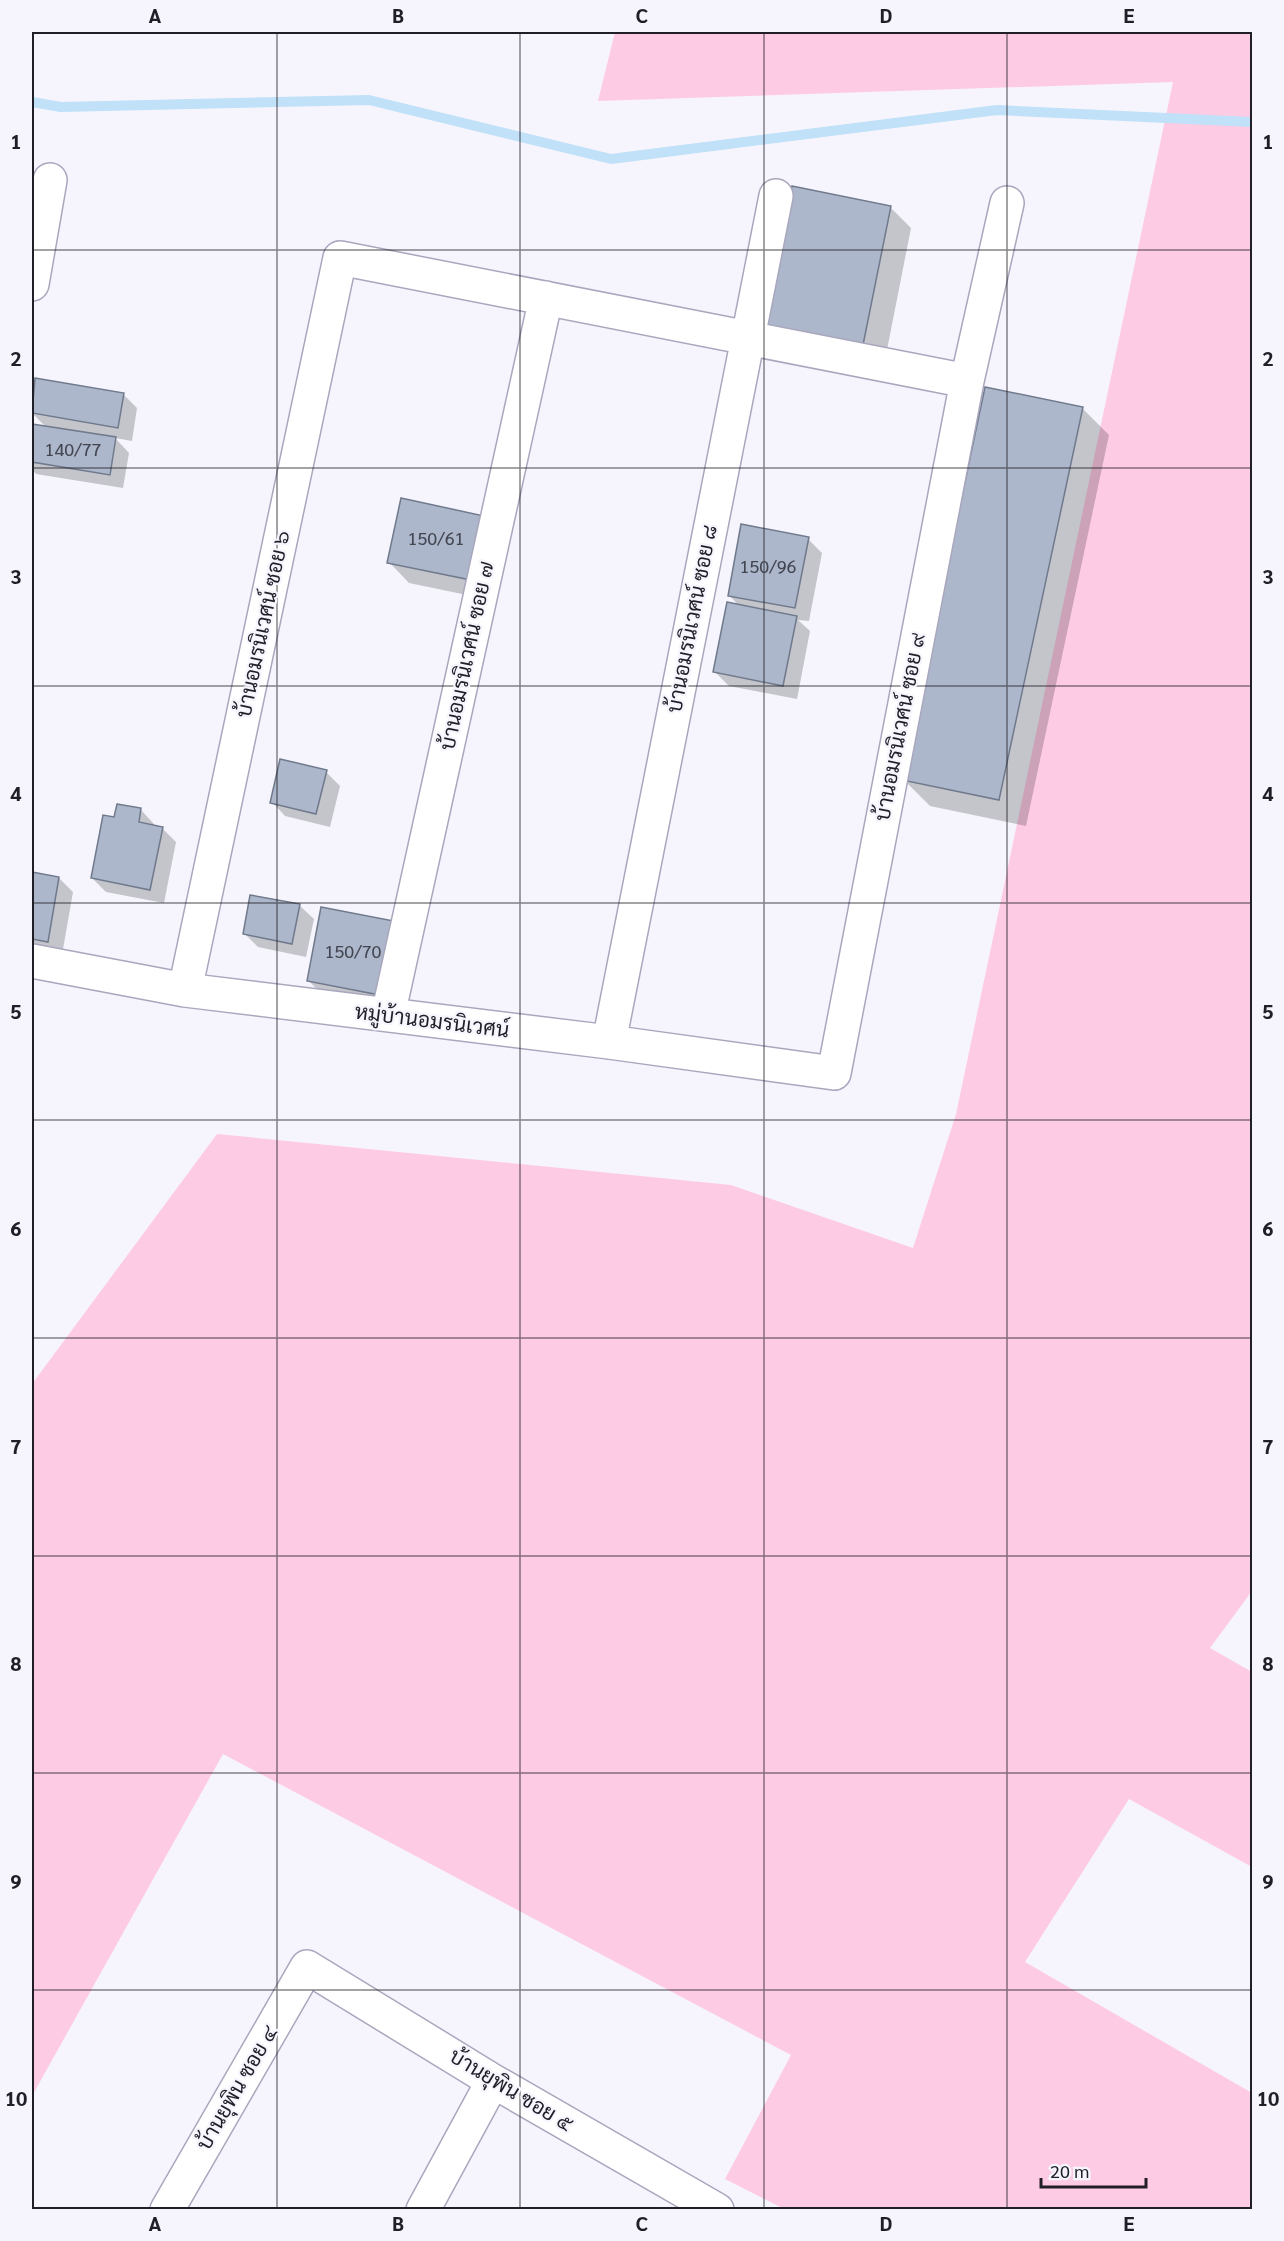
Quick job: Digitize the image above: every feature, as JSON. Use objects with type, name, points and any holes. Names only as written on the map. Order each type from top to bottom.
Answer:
[{"type":"street","points":[[33,266],[50,180]]},
{"type":"street","name":"บ้านอมรนิเวศน์ ซอย ๘","points":[[609,1042],[776,196]]},
{"type":"street","name":"บ้านอมรนิเวศน์ ซอย ๙","points":[[834,1073],[967,381],[1007,203]]},
{"type":"street","name":"บ้านอมรนิเวศน์ ซอย ๖","points":[[185,990],[340,258],[546,298]]},
{"type":"street","points":[[546,298],[967,381]]},
{"type":"street","name":"บ้านอมรนิเวศน์ ซอย ๗","points":[[388,1015],[546,298]]},
{"type":"street","name":"หมู่บ้านอมรนิเวศน์","points":[[32,961],[185,990],[609,1042],[834,1073]]},
{"type":"street","name":"บ้านยุพิน ซอย ๕","points":[[307,1967],[684,2202],[717,2210]]},
{"type":"street","name":"บ้านยุพิน ซอย ๔","points":[[167,2210],[307,1967]]},
{"type":"street","points":[[423,2210],[493,2081]]},
{"type":"shaded area","points":[[615,32],[1252,32],[1252,1591],[1210,1648],[1252,1672],[1252,1867],[1129,1799],[1025,1962],[1252,2093],[1252,2209],[784,2209],[725,2179],[791,2055],[223,1754],[32,2096],[32,1384],[217,1134],[731,1185],[913,1248],[956,1114],[1173,82],[598,101]]},
{"type":"building","points":[[792,186],[891,206],[863,345],[764,325]]},
{"type":"building","points":[[35,378],[124,393],[118,428],[32,413]]},
{"type":"building","points":[[985,387],[1083,407],[999,800],[902,780]]},
{"type":"building","points":[[32,424],[116,437],[110,475],[32,462]]},
{"type":"building","points":[[401,498],[484,516],[471,580],[387,563]]},
{"type":"building","points":[[741,524],[809,537],[795,608],[728,596]]},
{"type":"building","points":[[727,602],[797,616],[783,686],[713,672]]},
{"type":"building","points":[[280,759],[327,770],[316,814],[270,803]]},
{"type":"building","points":[[117,804],[141,808],[139,822],[163,827],[150,890],[91,878],[103,815],[114,817]]},
{"type":"building","points":[[32,872],[59,877],[48,942],[32,939]]},
{"type":"building","points":[[250,895],[300,904],[292,944],[243,934]]},
{"type":"building","points":[[321,907],[399,922],[385,996],[307,981]]},
{"type":"waterway","points":[[32,102],[61,107],[369,100],[611,159],[997,110],[1252,122]]}]
